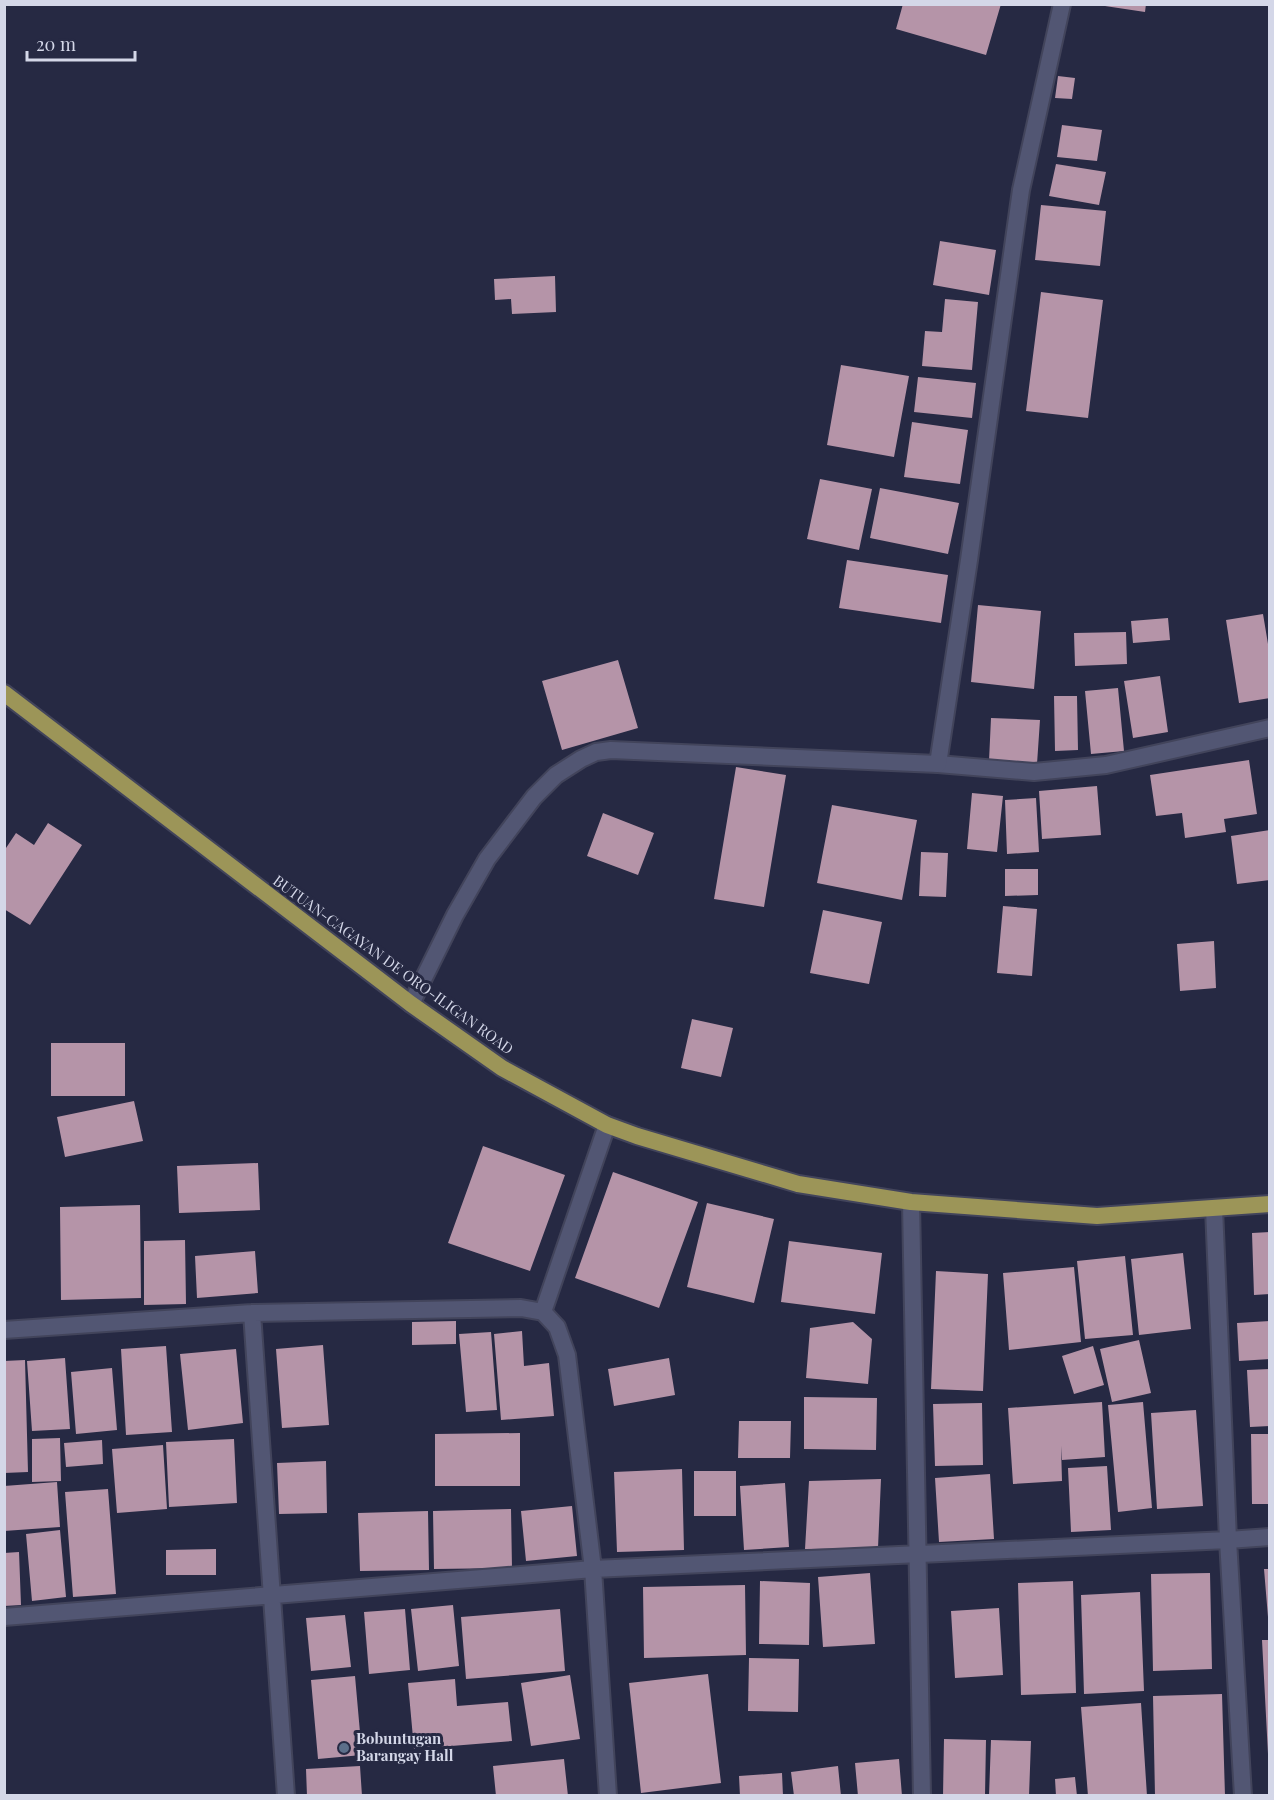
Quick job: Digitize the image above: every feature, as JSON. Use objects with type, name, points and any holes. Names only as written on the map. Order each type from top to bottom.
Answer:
[{"type":"highway","name":"BUTUAN-CAGAYAN DE ORO-ILIGAN ROAD","points":[[4,693],[411,1004],[502,1068],[607,1125],[798,1184],[910,1202],[1097,1216],[1269,1204]]},
{"type":"street","points":[[938,764],[1021,190],[1062,4]]},
{"type":"street","points":[[411,1004],[455,915],[487,859],[534,797],[556,775],[580,759],[596,752],[611,750],[938,764],[1034,772],[1106,765],[1269,728]]},
{"type":"street","points":[[543,1312],[607,1125]]},
{"type":"street","points":[[910,1202],[922,1796]]},
{"type":"street","points":[[1214,1208],[1228,1540],[1243,1796]]},
{"type":"street","points":[[4,1330],[252,1313],[521,1308],[543,1312],[557,1327],[567,1355],[593,1569],[608,1796]]},
{"type":"street","points":[[252,1313],[286,1796]]},
{"type":"street","points":[[4,1617],[593,1569],[1269,1537]]},
{"type":"building","points":[[903,4],[1001,4],[986,55],[896,29]]},
{"type":"building","points":[[1105,4],[1146,4],[1145,12],[1105,6]]},
{"type":"building","points":[[1058,76],[1075,78],[1072,99],[1055,98]]},
{"type":"building","points":[[1062,125],[1102,130],[1097,161],[1057,157]]},
{"type":"building","points":[[1056,164],[1106,172],[1099,205],[1049,196]]},
{"type":"building","points":[[1041,205],[1106,211],[1100,266],[1035,260]]},
{"type":"building","points":[[940,241],[996,250],[989,295],[933,285]]},
{"type":"building","points":[[555,276],[556,312],[512,314],[511,299],[495,300],[494,279]]},
{"type":"building","points":[[1041,292],[1103,300],[1088,418],[1026,411]]},
{"type":"building","points":[[945,299],[978,302],[972,370],[922,366],[925,331],[942,332]]},
{"type":"building","points":[[841,365],[909,376],[894,457],[827,445]]},
{"type":"building","points":[[918,377],[976,383],[972,418],[914,412]]},
{"type":"building","points":[[912,422],[968,430],[960,484],[904,477]]},
{"type":"building","points":[[820,479],[872,489],[859,550],[807,539]]},
{"type":"building","points":[[880,488],[959,503],[948,554],[870,538]]},
{"type":"building","points":[[847,560],[948,575],[941,623],[839,608]]},
{"type":"building","points":[[978,605],[1041,611],[1034,689],[971,682]]},
{"type":"building","points":[[1263,614],[1270,656],[1270,698],[1239,703],[1226,620]]},
{"type":"building","points":[[1168,618],[1170,640],[1133,643],[1131,621]]},
{"type":"building","points":[[1126,632],[1127,664],[1075,666],[1074,633]]},
{"type":"building","points":[[618,660],[638,728],[562,750],[542,681]]},
{"type":"building","points":[[1160,676],[1168,732],[1133,738],[1124,681]]},
{"type":"building","points":[[1118,688],[1124,751],[1091,754],[1085,691]]},
{"type":"building","points":[[1054,696],[1077,696],[1078,750],[1055,751]]},
{"type":"building","points":[[991,718],[1040,720],[1037,764],[989,761]]},
{"type":"building","points":[[1249,760],[1257,814],[1224,819],[1226,832],[1185,838],[1182,813],[1156,816],[1150,775]]},
{"type":"building","points":[[736,767],[786,775],[764,907],[714,899]]},
{"type":"building","points":[[1097,786],[1101,835],[1042,839],[1039,791]]},
{"type":"building","points":[[972,793],[1003,796],[997,852],[967,849]]},
{"type":"building","points":[[1036,798],[1039,852],[1007,854],[1005,800]]},
{"type":"building","points":[[832,805],[917,820],[902,900],[817,883]]},
{"type":"building","points":[[603,813],[654,833],[638,875],[587,856]]},
{"type":"building","points":[[48,823],[82,845],[30,925],[4,909],[4,851],[16,833],[34,845]]},
{"type":"building","points":[[1270,830],[1270,880],[1237,884],[1231,836]]},
{"type":"building","points":[[921,852],[948,853],[946,897],[919,896]]},
{"type":"building","points":[[1005,869],[1038,869],[1038,895],[1005,896]]},
{"type":"building","points":[[1003,906],[1037,909],[1032,976],[997,973]]},
{"type":"building","points":[[823,910],[882,922],[869,984],[810,973]]},
{"type":"building","points":[[1214,941],[1216,988],[1180,991],[1177,944]]},
{"type":"building","points":[[692,1019],[733,1028],[721,1077],[681,1068]]},
{"type":"building","points":[[51,1043],[125,1043],[125,1096],[51,1096]]},
{"type":"building","points":[[134,1101],[143,1141],[65,1157],[57,1117]]},
{"type":"building","points":[[483,1146],[565,1175],[530,1271],[448,1243]]},
{"type":"building","points":[[258,1163],[260,1210],[179,1213],[177,1166]]},
{"type":"building","points":[[613,1172],[698,1202],[659,1308],[575,1278]]},
{"type":"building","points":[[707,1203],[774,1219],[754,1303],[687,1287]]},
{"type":"building","points":[[140,1205],[141,1298],[61,1300],[60,1207]]},
{"type":"building","points":[[1270,1232],[1270,1294],[1254,1295],[1252,1233]]},
{"type":"building","points":[[185,1240],[186,1304],[144,1305],[144,1241]]},
{"type":"building","points":[[789,1241],[882,1253],[875,1314],[781,1302]]},
{"type":"building","points":[[255,1251],[258,1293],[197,1298],[195,1256]]},
{"type":"building","points":[[1183,1253],[1191,1329],[1139,1335],[1131,1259]]},
{"type":"building","points":[[1125,1256],[1133,1335],[1085,1339],[1077,1261]]},
{"type":"building","points":[[1074,1267],[1081,1342],[1009,1350],[1003,1273]]},
{"type":"building","points":[[936,1271],[988,1274],[983,1391],[931,1389]]},
{"type":"building","points":[[456,1321],[456,1344],[412,1345],[412,1322]]},
{"type":"building","points":[[1270,1321],[1270,1359],[1239,1361],[1237,1323]]},
{"type":"building","points":[[853,1322],[872,1339],[868,1384],[806,1378],[810,1328]]},
{"type":"building","points":[[522,1331],[524,1366],[549,1363],[554,1416],[501,1420],[494,1334]]},
{"type":"building","points":[[491,1332],[497,1410],[466,1412],[459,1334]]},
{"type":"building","points":[[1139,1340],[1151,1393],[1112,1402],[1100,1349]]},
{"type":"building","points":[[323,1345],[329,1425],[282,1428],[276,1349]]},
{"type":"building","points":[[166,1346],[172,1432],[126,1435],[121,1349]]},
{"type":"building","points":[[1093,1346],[1104,1385],[1074,1394],[1062,1356]]},
{"type":"building","points":[[236,1349],[243,1423],[188,1430],[180,1354]]},
{"type":"building","points":[[65,1358],[70,1429],[32,1431],[27,1361]]},
{"type":"building","points":[[669,1358],[675,1395],[614,1406],[608,1369]]},
{"type":"building","points":[[25,1360],[28,1472],[4,1473],[4,1361]]},
{"type":"building","points":[[112,1368],[117,1430],[76,1434],[71,1372]]},
{"type":"building","points":[[1270,1369],[1270,1426],[1250,1427],[1247,1370]]},
{"type":"building","points":[[804,1397],[877,1398],[876,1450],[804,1449]]},
{"type":"building","points":[[1102,1402],[1105,1457],[1062,1460],[1061,1446],[1062,1481],[1013,1484],[1008,1408]]},
{"type":"building","points":[[1143,1402],[1152,1508],[1118,1512],[1108,1405]]},
{"type":"building","points":[[982,1403],[983,1465],[935,1466],[933,1404]]},
{"type":"building","points":[[1196,1410],[1203,1506],[1157,1509],[1151,1413]]},
{"type":"building","points":[[739,1421],[791,1421],[790,1458],[738,1458]]},
{"type":"building","points":[[520,1433],[520,1486],[435,1486],[435,1434]]},
{"type":"building","points":[[1251,1434],[1270,1434],[1270,1504],[1252,1504]]},
{"type":"building","points":[[60,1438],[61,1481],[32,1482],[32,1439]]},
{"type":"building","points":[[234,1439],[237,1503],[169,1507],[166,1442]]},
{"type":"building","points":[[102,1440],[103,1464],[66,1467],[64,1443]]},
{"type":"building","points":[[163,1445],[167,1509],[117,1513],[112,1449]]},
{"type":"building","points":[[326,1461],[327,1513],[279,1514],[277,1463]]},
{"type":"building","points":[[1107,1466],[1111,1530],[1071,1532],[1068,1468]]},
{"type":"building","points":[[682,1469],[684,1550],[617,1552],[614,1472]]},
{"type":"building","points":[[694,1471],[736,1471],[736,1516],[694,1516]]},
{"type":"building","points":[[990,1474],[994,1539],[939,1542],[935,1478]]},
{"type":"building","points":[[881,1479],[878,1548],[805,1549],[809,1481]]},
{"type":"building","points":[[57,1482],[60,1527],[4,1531],[4,1486]]},
{"type":"building","points":[[785,1483],[789,1547],[744,1550],[740,1486]]},
{"type":"building","points":[[108,1489],[116,1594],[73,1597],[65,1492]]},
{"type":"building","points":[[572,1506],[577,1556],[526,1561],[521,1511]]},
{"type":"building","points":[[511,1509],[512,1568],[434,1569],[433,1511]]},
{"type":"building","points":[[428,1511],[429,1570],[360,1571],[358,1513]]},
{"type":"building","points":[[60,1530],[66,1597],[32,1601],[26,1534]]},
{"type":"building","points":[[216,1549],[216,1575],[166,1575],[166,1550]]},
{"type":"building","points":[[19,1552],[21,1605],[4,1606],[4,1553]]},
{"type":"building","points":[[1264,1569],[1270,1569],[1270,1617],[1268,1617]]},
{"type":"building","points":[[870,1573],[875,1644],[823,1647],[818,1577]]},
{"type":"building","points":[[1210,1573],[1212,1669],[1153,1671],[1151,1574]]},
{"type":"building","points":[[760,1581],[810,1583],[809,1645],[759,1644]]},
{"type":"building","points":[[1073,1581],[1076,1693],[1021,1695],[1018,1583]]},
{"type":"building","points":[[745,1585],[746,1655],[644,1658],[643,1587]]},
{"type":"building","points":[[1140,1592],[1144,1691],[1084,1694],[1081,1595]]},
{"type":"building","points":[[453,1605],[459,1666],[418,1671],[411,1609]]},
{"type":"building","points":[[999,1608],[1003,1675],[955,1678],[951,1611]]},
{"type":"building","points":[[405,1609],[410,1670],[369,1674],[364,1612]]},
{"type":"building","points":[[560,1609],[565,1671],[466,1679],[461,1617]]},
{"type":"building","points":[[345,1615],[351,1667],[311,1671],[306,1618]]},
{"type":"building","points":[[1262,1640],[1270,1640],[1270,1754],[1268,1754]]},
{"type":"building","points":[[749,1658],[799,1659],[798,1712],[748,1711]]},
{"type":"building","points":[[708,1674],[721,1783],[641,1793],[629,1683]]},
{"type":"building","points":[[570,1675],[580,1739],[531,1746],[521,1683]]},
{"type":"building","points":[[355,1676],[362,1755],[318,1759],[311,1680]]},
{"type":"building","points":[[455,1679],[457,1706],[508,1702],[512,1741],[414,1749],[408,1683]]},
{"type":"building","points":[[1222,1694],[1225,1796],[1155,1796],[1153,1696]]},
{"type":"building","points":[[1141,1703],[1147,1796],[1088,1796],[1081,1707]]},
{"type":"building","points":[[944,1739],[986,1740],[985,1796],[943,1796]]},
{"type":"building","points":[[991,1740],[1031,1741],[1029,1796],[989,1796]]},
{"type":"building","points":[[564,1759],[568,1796],[496,1796],[493,1766]]},
{"type":"building","points":[[899,1759],[902,1796],[858,1796],[855,1763]]},
{"type":"building","points":[[360,1766],[362,1796],[307,1796],[306,1769]]},
{"type":"building","points":[[838,1766],[841,1796],[794,1796],[791,1772]]},
{"type":"building","points":[[782,1773],[783,1796],[740,1796],[739,1776]]},
{"type":"building","points":[[1075,1777],[1077,1796],[1056,1796],[1055,1779]]},
{"type":"place","name":"Bobuntugan Barangay Hall","points":[[344,1748]]}]
